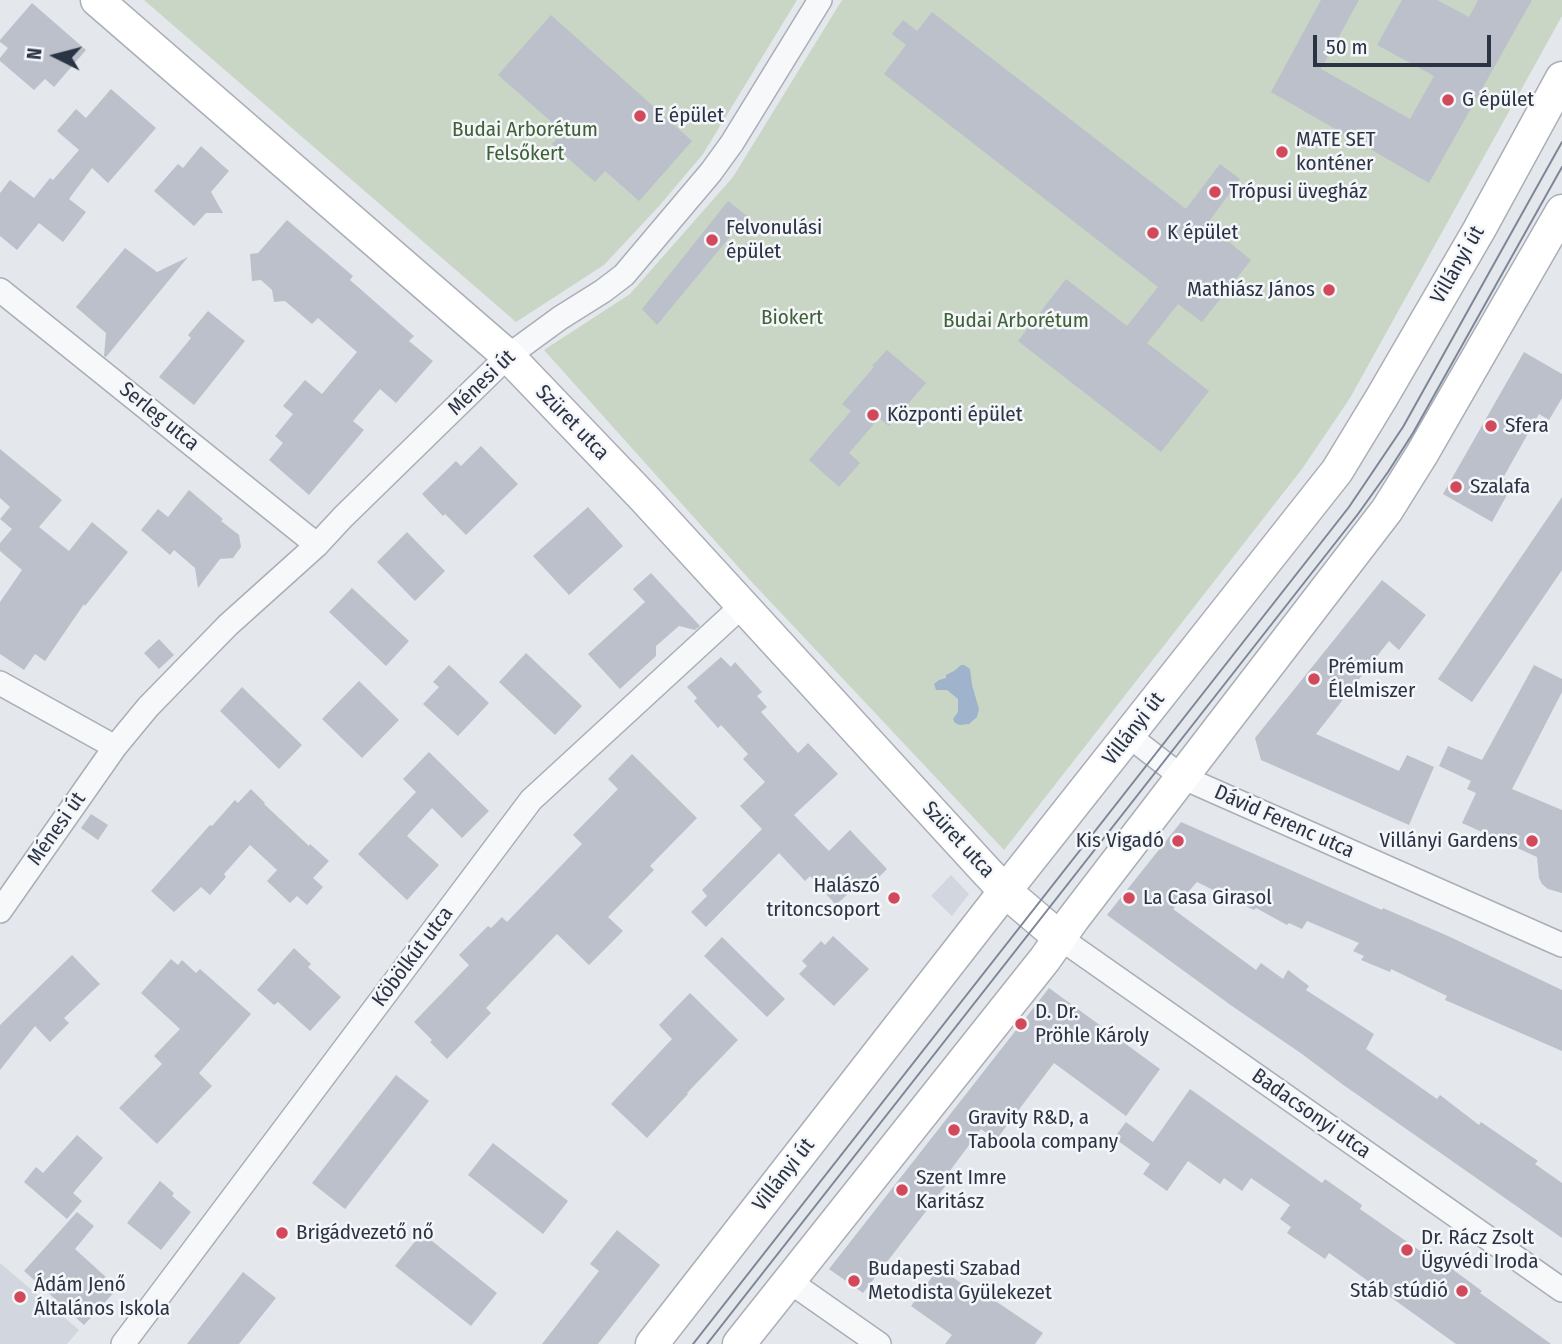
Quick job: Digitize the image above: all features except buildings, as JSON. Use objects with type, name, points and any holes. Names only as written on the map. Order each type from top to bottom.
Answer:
[{"type":"street","name":"Szüret utca","points":[[97,0],[508,356],[644,498],[1005,891],[1060,938]]},
{"type":"street","name":"Ménesi út","points":[[0,911],[115,747],[148,707],[228,625],[317,545],[508,356],[624,275],[711,172],[820,0]]},
{"type":"street","name":"Villányi út","points":[[652,1344],[1337,471],[1472,242],[1562,78]]},
{"type":"street","points":[[740,1344],[1060,938],[1387,510],[1562,211]]},
{"type":"street","name":"Serleg utca","points":[[0,289],[317,545]]},
{"type":"street","name":"Köbölkút utca","points":[[123,1344],[531,800],[743,605]]},
{"type":"street","points":[[0,683],[115,747]]},
{"type":"street","name":"Dávid Ferenc utca","points":[[1129,736],[1182,777],[1562,945]]},
{"type":"street","name":"Badacsonyi utca","points":[[1060,938],[1562,1290]]},
{"type":"street","points":[[789,1281],[879,1344]]},
{"type":"shaded area","points":[[951,875],[969,894],[952,916],[931,896]]},
{"type":"shaded area","name":"Ádám Jenő Általános Iskola","points":[[0,1263],[79,1330],[67,1344],[0,1344]]},
{"type":"green space","name":"Budai Arborétum Felsőkert","points":[[144,0],[797,0],[703,154],[660,205],[604,265],[516,322]]},
{"type":"green space","name":"Budai Arborétum","points":[[842,0],[1562,0],[1562,16],[1350,398],[1302,469],[1004,850],[750,580],[544,350],[630,294],[733,177]]},
{"type":"water","points":[[961,665],[970,669],[979,709],[977,717],[969,724],[960,725],[953,719],[958,712],[958,699],[947,690],[936,690],[934,684]]},
{"type":"tram line","points":[[693,1344],[1349,507],[1403,427],[1562,142]]},
{"type":"tram line","points":[[707,1344],[1358,514],[1413,433],[1562,167]]},
{"type":"place","name":"G épület","points":[[1448,100]]},
{"type":"place","name":"E épület","points":[[640,116]]},
{"type":"place","name":"MATE SET konténer","points":[[1282,152]]},
{"type":"place","name":"Trópusi üvegház","points":[[1215,192]]},
{"type":"place","name":"K épület","points":[[1153,233]]},
{"type":"place","name":"Felvonulási épület","points":[[712,240]]},
{"type":"place","name":"Mathiász János","points":[[1329,290]]},
{"type":"place","name":"Központi épület","points":[[873,415]]},
{"type":"place","name":"Sfera","points":[[1491,426]]},
{"type":"place","name":"Szalafa","points":[[1456,487]]},
{"type":"place","name":"Prémium Élelmiszer","points":[[1314,679]]},
{"type":"place","name":"Kis Vigadó","points":[[1178,841]]},
{"type":"place","name":"Villányi Gardens","points":[[1532,841]]},
{"type":"place","name":"Halászó tritoncsoport","points":[[894,898]]},
{"type":"place","name":"La Casa Girasol","points":[[1129,898]]},
{"type":"place","name":"D. Dr. Pröhle Károly","points":[[1021,1024]]},
{"type":"place","name":"Gravity R&D, a Taboola company","points":[[954,1130]]},
{"type":"place","name":"Szent Imre Karitász","points":[[902,1190]]},
{"type":"place","name":"Brigádvezető nő","points":[[282,1233]]},
{"type":"place","name":"Dr. Rácz Zsolt Ügyvédi Iroda","points":[[1407,1250]]},
{"type":"place","name":"Budapesti Szabad Metodista Gyülekezet","points":[[854,1281]]},
{"type":"place","name":"Stáb stúdió","points":[[1462,1291]]},
{"type":"place","name":"Ádám Jenő Általános Iskola","points":[[20,1297]]},
{"type":"park label","name":"Biokert","points":[[792,318]]}]
